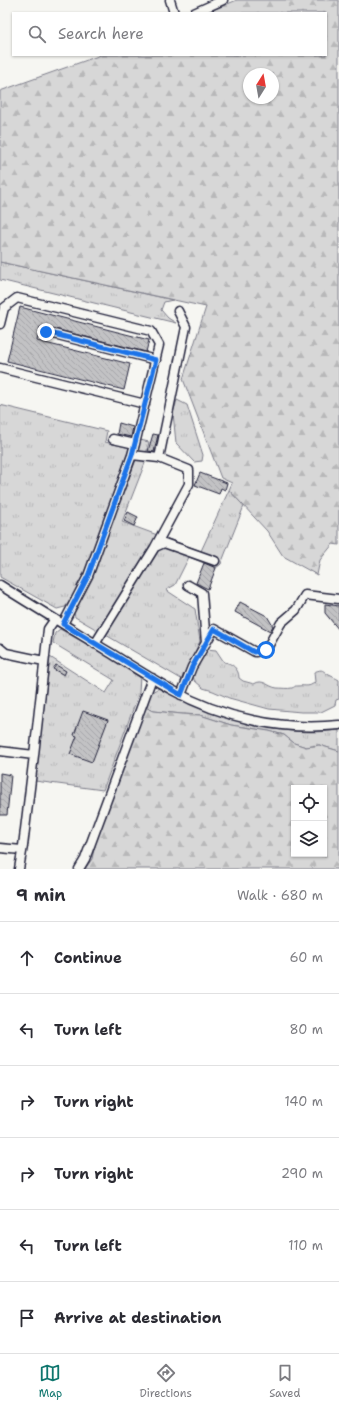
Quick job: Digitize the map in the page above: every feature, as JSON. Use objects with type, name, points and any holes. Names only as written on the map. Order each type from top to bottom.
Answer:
[{"type":"street","points":[[170,0],[174,12]]},
{"type":"street","points":[[196,12],[223,0]]},
{"type":"street","points":[[0,324],[4,308],[17,298],[151,331],[159,345],[132,455],[88,576],[63,624]]},
{"type":"street","points":[[159,458],[186,327],[178,311]]},
{"type":"street","points":[[46,332],[156,360]]},
{"type":"street","points":[[0,368],[144,404]]},
{"type":"street","points":[[113,439],[135,444]]},
{"type":"street","points":[[95,644],[155,547],[189,484],[189,470],[159,458],[132,455]]},
{"type":"street","points":[[155,547],[164,543],[214,561]]},
{"type":"street","points":[[0,585],[181,695],[212,708],[259,721],[304,727],[339,725]]},
{"type":"street","points":[[188,585],[202,592],[206,643]]},
{"type":"street","points":[[181,695],[192,667],[214,629],[254,652],[266,650],[280,623],[296,610],[305,595],[339,599]]},
{"type":"street","points":[[18,869],[22,850],[34,755],[48,629],[55,619]]},
{"type":"street","points":[[0,648],[6,653],[44,661]]},
{"type":"street","points":[[79,869],[85,859],[152,678]]},
{"type":"street","points":[[0,752],[34,755]]},
{"type":"street","points":[[0,848],[22,850]]},
{"type":"green space","points":[[237,0],[339,0],[339,545],[333,544],[320,560],[317,575],[283,556],[267,531],[229,490],[232,483],[221,478],[183,379],[206,307],[0,262],[0,91],[98,56],[327,56],[327,12],[208,12]]},
{"type":"green space","points":[[0,262],[173,300],[164,302],[161,310],[168,318],[176,323],[0,280]]},
{"type":"green space","points":[[177,400],[187,405],[203,455],[202,461],[194,462],[176,443],[173,413]]},
{"type":"green space","points":[[0,405],[107,431],[105,442],[130,448],[85,574],[71,600],[65,607],[57,609],[0,577]]},
{"type":"green space","points":[[140,440],[149,442],[146,454],[137,451]]},
{"type":"green space","points":[[136,460],[144,461],[145,463],[122,522],[201,551],[229,490],[244,506],[221,564],[216,568],[189,557],[175,585],[166,590],[195,609],[200,641],[183,680],[75,617],[74,613],[90,579]]},
{"type":"green space","points":[[60,629],[140,675],[139,693],[103,790],[35,781],[50,657],[106,693],[114,680],[53,643],[55,633]]},
{"type":"green space","points":[[206,649],[216,650],[224,662],[232,665],[236,669],[239,678],[243,681],[254,684],[257,682],[263,682],[277,688],[309,686],[315,682],[314,672],[323,670],[339,680],[339,699],[336,700],[335,705],[321,712],[301,712],[269,709],[229,698],[203,688],[194,680],[193,675]]},
{"type":"green space","points":[[160,688],[202,708],[247,723],[293,731],[316,732],[339,730],[339,751],[319,745],[306,747],[294,743],[284,735],[231,725],[200,715],[154,711],[145,707],[150,695]]},
{"type":"green space","points":[[145,707],[154,711],[200,715],[231,725],[284,735],[294,743],[306,747],[319,745],[339,751],[339,869],[85,869],[92,859],[96,840]]},
{"type":"building","points":[[20,307],[149,340],[146,352],[47,327],[40,327],[37,341],[130,364],[124,390],[7,361]]},
{"type":"building","points":[[119,423],[133,427],[131,437],[117,434]]},
{"type":"building","points":[[153,434],[158,435],[154,452],[148,451]]},
{"type":"building","points":[[200,473],[227,483],[225,490],[221,488],[219,494],[195,485]]},
{"type":"building","points":[[128,512],[138,517],[134,526],[124,521]]},
{"type":"building","points":[[204,563],[216,568],[208,589],[196,583]]},
{"type":"building","points":[[240,602],[267,616],[273,626],[270,631],[235,612]]},
{"type":"building","points":[[325,604],[339,606],[339,630],[325,613]]},
{"type":"building","points":[[56,665],[66,671],[64,675],[53,669]]},
{"type":"building","points":[[83,711],[108,720],[92,762],[70,754],[77,736],[74,735]]},
{"type":"building","points":[[0,773],[11,775],[7,815],[0,815]]},
{"type":"route","points":[[46,332],[156,360],[132,455],[88,576],[63,624],[181,695],[192,667],[214,629],[254,652],[266,650]]}]
